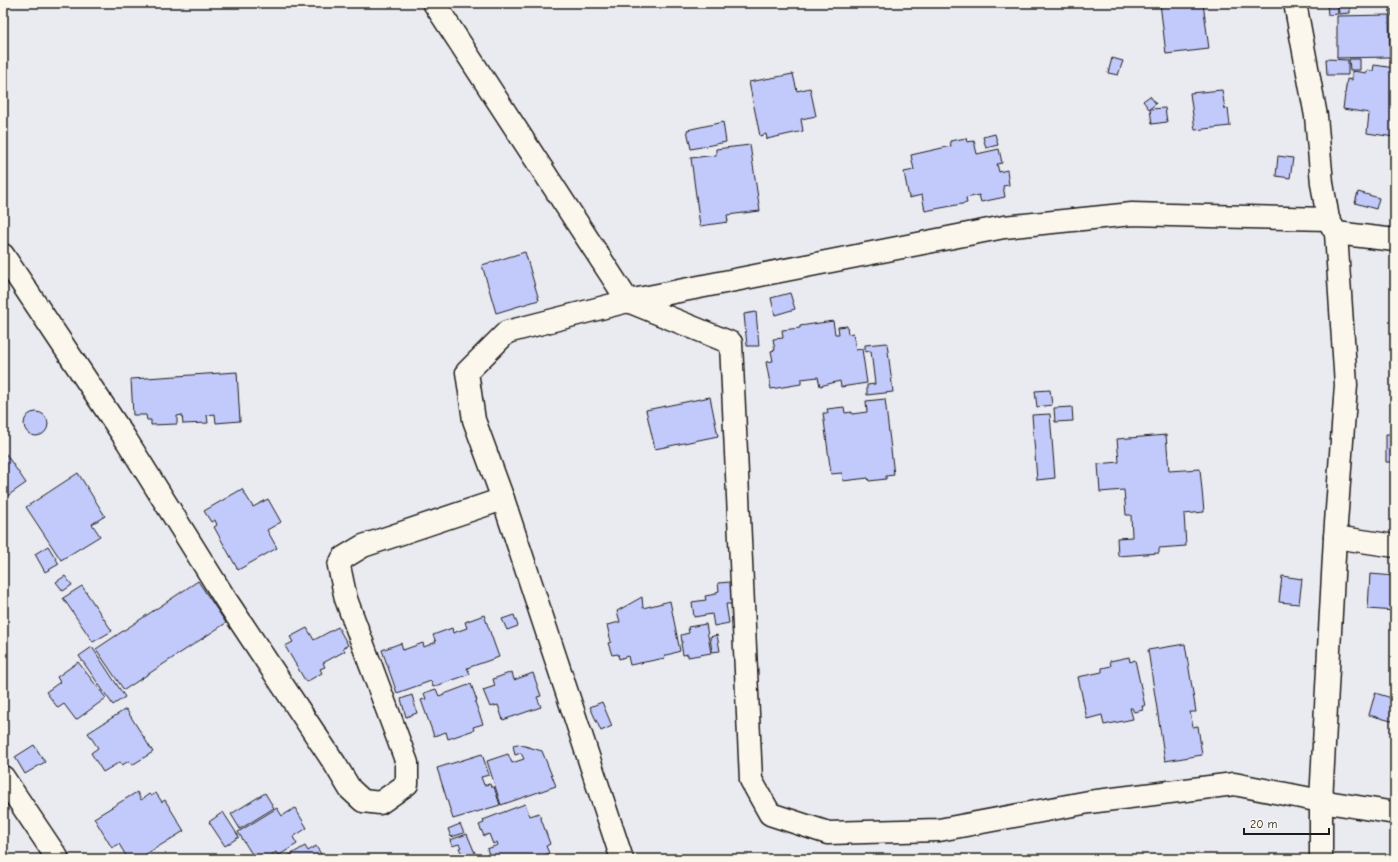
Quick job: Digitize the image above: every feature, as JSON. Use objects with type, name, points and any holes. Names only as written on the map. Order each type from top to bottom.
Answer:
[{"type":"street","points":[[434,3],[628,301],[731,343],[751,780],[770,814],[828,833],[939,830],[1089,802],[1234,784],[1321,801],[1395,813]]},
{"type":"street","points":[[1295,3],[1316,116],[1322,183],[1332,226],[1346,385],[1335,537],[1321,801],[1321,859]]},
{"type":"street","points":[[622,859],[503,499],[474,420],[467,372],[507,332],[628,301],[1004,227],[1132,214],[1332,226],[1395,240]]},
{"type":"street","points":[[3,255],[127,441],[226,600],[350,789],[362,801],[380,802],[407,784],[407,763],[346,599],[339,566],[343,558],[363,546],[503,499]]},
{"type":"street","points":[[1335,537],[1395,546]]},
{"type":"street","points":[[3,777],[58,859]]},
{"type":"building","points":[[1160,3],[1203,3],[1209,49],[1166,54]]},
{"type":"building","points":[[1327,3],[1337,3],[1338,14],[1328,15]]},
{"type":"building","points":[[1338,3],[1350,3],[1350,13],[1339,14]]},
{"type":"building","points":[[1392,3],[1395,3],[1395,15],[1392,16]]},
{"type":"building","points":[[1389,15],[1390,57],[1337,58],[1337,16]]},
{"type":"building","points":[[1112,58],[1123,61],[1118,75],[1108,73]]},
{"type":"building","points":[[1326,59],[1348,60],[1348,75],[1327,75]]},
{"type":"building","points":[[1349,59],[1360,59],[1360,70],[1350,70]]},
{"type":"building","points":[[1374,65],[1395,68],[1394,137],[1367,133],[1369,113],[1343,109],[1347,79],[1352,80],[1352,71],[1367,73],[1367,70],[1373,71]]},
{"type":"building","points":[[793,74],[797,91],[810,88],[816,116],[801,119],[803,131],[767,139],[766,134],[760,136],[749,82]]},
{"type":"building","points":[[1222,90],[1225,109],[1228,108],[1230,126],[1195,130],[1190,93]]},
{"type":"building","points":[[1150,96],[1156,104],[1149,109],[1143,101]]},
{"type":"building","points":[[1165,108],[1167,122],[1152,124],[1150,109]]},
{"type":"building","points":[[723,122],[726,142],[691,149],[687,130]]},
{"type":"building","points":[[995,134],[998,145],[986,148],[983,137]]},
{"type":"building","points":[[966,138],[967,142],[974,141],[977,154],[999,149],[1002,163],[997,164],[999,172],[1007,170],[1009,185],[1003,186],[1005,197],[981,202],[979,195],[966,198],[967,203],[925,211],[922,195],[909,198],[904,172],[914,170],[911,155],[951,146],[950,141]]},
{"type":"building","points":[[750,145],[760,211],[727,215],[728,222],[700,226],[691,158],[716,155],[716,149]]},
{"type":"building","points":[[1278,156],[1293,158],[1290,178],[1276,176]]},
{"type":"building","points":[[1358,192],[1379,198],[1376,209],[1355,203]]},
{"type":"building","points":[[525,252],[539,300],[496,313],[482,265]]},
{"type":"building","points":[[790,293],[795,309],[775,315],[771,298]]},
{"type":"building","points":[[756,312],[759,346],[747,346],[744,314]]},
{"type":"building","points":[[833,321],[835,334],[839,334],[838,327],[847,326],[848,334],[853,333],[856,350],[862,349],[867,383],[841,387],[840,381],[820,386],[818,377],[801,379],[801,384],[771,389],[766,362],[773,361],[771,351],[775,350],[773,339],[783,338],[782,330]]},
{"type":"building","points":[[887,343],[893,392],[867,395],[867,385],[875,384],[871,351],[865,352],[865,345]]},
{"type":"building","points":[[237,372],[240,421],[216,423],[215,414],[207,415],[208,423],[183,424],[182,415],[177,416],[177,424],[151,425],[151,420],[147,420],[146,415],[133,415],[131,379]]},
{"type":"building","points":[[1050,390],[1052,405],[1037,407],[1035,391]]},
{"type":"building","points":[[710,397],[718,436],[655,449],[646,410]]},
{"type":"building","points":[[885,399],[894,475],[886,476],[886,479],[869,481],[868,478],[843,481],[842,473],[831,474],[823,413],[828,413],[827,409],[844,407],[845,413],[852,412],[852,414],[867,412],[866,401]]},
{"type":"building","points":[[1072,407],[1073,421],[1055,422],[1054,408]]},
{"type":"building","points":[[36,412],[44,416],[48,424],[44,432],[36,436],[28,432],[24,424],[28,416]]},
{"type":"building","points":[[1050,414],[1055,478],[1037,480],[1032,415]]},
{"type":"building","points":[[1386,434],[1395,434],[1395,458],[1392,458],[1392,462],[1386,462]]},
{"type":"building","points":[[1166,435],[1169,471],[1200,469],[1204,512],[1184,514],[1186,546],[1159,548],[1159,553],[1118,556],[1117,538],[1132,537],[1131,515],[1126,515],[1124,490],[1100,492],[1098,464],[1119,462],[1117,439]]},
{"type":"building","points":[[3,450],[26,483],[3,499]]},
{"type":"building","points":[[78,473],[105,516],[92,524],[100,536],[61,560],[26,507]]},
{"type":"building","points":[[242,489],[253,507],[268,499],[281,522],[267,530],[277,548],[238,570],[214,527],[217,525],[215,520],[211,522],[204,511]]},
{"type":"building","points":[[48,546],[59,564],[45,572],[35,554]]},
{"type":"building","points":[[1370,574],[1395,576],[1395,611],[1368,609]]},
{"type":"building","points":[[65,576],[72,585],[63,591],[56,582]]},
{"type":"building","points":[[1282,576],[1302,579],[1299,604],[1279,602]]},
{"type":"building","points":[[198,581],[226,623],[124,690],[96,649]]},
{"type":"building","points":[[730,582],[734,604],[726,604],[729,623],[714,626],[712,614],[694,617],[692,602],[706,600],[705,596],[716,594],[716,592],[719,591],[718,583]]},
{"type":"building","points":[[82,586],[112,631],[93,642],[63,598]]},
{"type":"building","points":[[642,597],[643,608],[670,601],[680,651],[664,656],[665,658],[630,665],[628,656],[619,659],[618,654],[612,655],[608,643],[611,642],[607,625],[620,622],[617,611]]},
{"type":"building","points":[[484,615],[499,657],[467,668],[470,674],[433,687],[431,681],[397,693],[382,650],[401,643],[403,650],[423,643],[424,647],[436,642],[433,635],[452,628],[453,633],[467,628],[465,622]]},
{"type":"building","points":[[514,615],[518,626],[507,630],[502,619]]},
{"type":"building","points":[[706,624],[711,653],[688,657],[688,654],[683,655],[681,635],[689,633],[688,627]]},
{"type":"building","points":[[338,627],[348,645],[343,648],[345,651],[323,663],[325,667],[320,669],[322,673],[306,682],[285,646],[293,642],[290,637],[307,628],[314,640]]},
{"type":"building","points":[[717,635],[720,651],[712,652],[710,637]]},
{"type":"building","points":[[1185,644],[1196,712],[1190,712],[1193,727],[1198,726],[1202,755],[1165,761],[1148,650]]},
{"type":"building","points":[[92,647],[125,697],[113,705],[79,656]]},
{"type":"building","points":[[1129,657],[1130,662],[1135,660],[1145,706],[1142,706],[1143,710],[1134,712],[1132,708],[1130,708],[1133,719],[1104,725],[1102,715],[1087,719],[1078,677],[1102,672],[1102,668],[1111,666],[1110,661]]},
{"type":"building","points":[[78,662],[106,698],[76,720],[64,704],[58,708],[46,692],[60,682],[57,677]]},
{"type":"building","points":[[512,672],[514,680],[533,673],[541,696],[537,697],[541,707],[503,720],[498,705],[490,707],[483,690],[495,686],[493,679]]},
{"type":"building","points":[[471,684],[477,701],[475,702],[483,724],[473,727],[474,730],[448,739],[446,732],[434,736],[421,700],[426,699],[424,693],[436,689],[439,696]]},
{"type":"building","points":[[1375,693],[1395,699],[1395,722],[1369,715]]},
{"type":"building","points":[[412,695],[417,713],[406,717],[401,699]]},
{"type":"building","points":[[602,702],[612,726],[601,731],[590,707]]},
{"type":"building","points":[[126,709],[153,752],[132,765],[129,761],[122,765],[120,762],[103,772],[91,753],[98,748],[88,733]]},
{"type":"building","points":[[518,744],[542,751],[556,786],[501,805],[487,761],[508,754],[512,763],[524,759],[521,753],[515,755],[513,745]]},
{"type":"building","points":[[34,745],[45,762],[25,774],[15,757]]},
{"type":"building","points":[[482,754],[489,775],[481,777],[484,785],[490,784],[491,787],[494,787],[500,805],[453,819],[437,768]]},
{"type":"building","points":[[137,792],[141,800],[149,794],[151,796],[156,793],[162,802],[165,800],[184,831],[138,859],[128,859],[119,844],[112,848],[94,818]]},
{"type":"building","points":[[265,793],[274,808],[240,829],[231,814]]},
{"type":"building","points":[[525,804],[530,816],[539,813],[550,844],[546,846],[549,853],[545,855],[546,859],[491,859],[487,849],[498,845],[497,842],[493,844],[489,834],[484,836],[479,825],[484,823],[483,820]]},
{"type":"building","points":[[277,808],[282,816],[295,808],[307,828],[293,837],[297,844],[278,856],[276,852],[265,859],[255,859],[238,832]]},
{"type":"building","points":[[223,812],[239,837],[225,846],[209,822]]},
{"type":"building","points":[[460,824],[464,833],[451,837],[448,829]]},
{"type":"building","points":[[467,834],[478,859],[456,859],[463,856],[459,848],[461,847],[459,844],[452,846],[450,840]]},
{"type":"building","points":[[305,846],[308,851],[316,846],[324,859],[283,859]]}]
